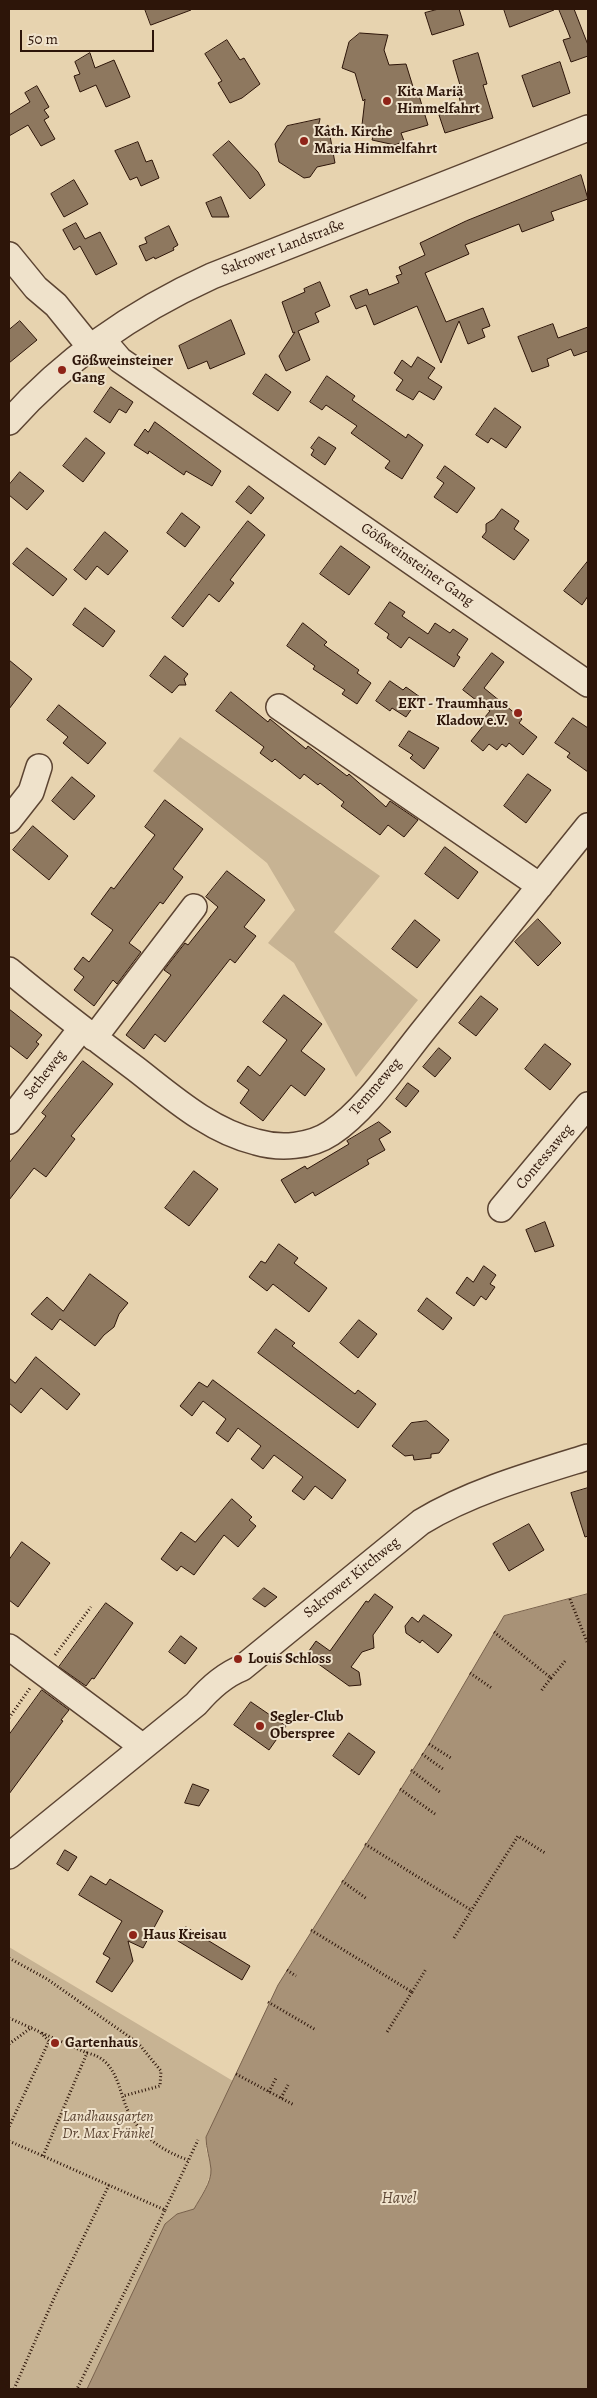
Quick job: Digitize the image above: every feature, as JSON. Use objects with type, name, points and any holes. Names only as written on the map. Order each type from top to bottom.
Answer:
[{"type":"street","name":"Sakrower Landstraße","points":[[9,422],[40,389],[96,343],[173,293],[588,128]]},
{"type":"street","name":"Gößweinsteiner Gang","points":[[9,255],[36,288],[96,343],[588,684]]},
{"type":"street","points":[[279,707],[540,886]]},
{"type":"street","points":[[9,820],[31,792],[40,767]]},
{"type":"street","name":"Temmeweg","points":[[9,970],[87,1034],[209,1123],[236,1136],[257,1142],[282,1146],[301,1144],[321,1139],[333,1132],[377,1088],[588,826]]},
{"type":"street","points":[[87,1034],[194,907]]},
{"type":"street","name":"Setheweg","points":[[9,1121],[87,1034]]},
{"type":"street","name":"Contessaweg","points":[[501,1209],[588,1106]]},
{"type":"street","name":"Sakrower Kirchweg","points":[[9,1856],[206,1693],[234,1671],[242,1668],[421,1522],[443,1510],[527,1476],[588,1457]]},
{"type":"street","points":[[9,1647],[143,1747]]},
{"type":"path","points":[[570,1599],[587,1642]]},
{"type":"path","points":[[9,1718],[91,1607]]},
{"type":"path","points":[[494,1632],[551,1678]]},
{"type":"path","points":[[541,1691],[566,1660]]},
{"type":"path","points":[[470,1673],[493,1689]]},
{"type":"path","points":[[429,1744],[451,1758]]},
{"type":"path","points":[[422,1754],[443,1769]]},
{"type":"path","points":[[412,1770],[441,1793]]},
{"type":"path","points":[[400,1789],[436,1814]]},
{"type":"path","points":[[454,1938],[518,1836],[545,1853]]},
{"type":"path","points":[[365,1844],[471,1910]]},
{"type":"path","points":[[342,1881],[367,1899]]},
{"type":"path","points":[[311,1930],[412,1992]]},
{"type":"path","points":[[9,1958],[47,1979],[138,2043],[150,2056],[161,2071],[160,2086],[123,2096]]},
{"type":"path","points":[[287,1970],[296,1976]]},
{"type":"path","points":[[387,2032],[426,1970]]},
{"type":"path","points":[[268,2002],[316,2030]]},
{"type":"path","points":[[9,2018],[99,2058],[115,2073],[130,2114],[149,2139],[160,2148],[188,2160]]},
{"type":"path","points":[[9,2044],[32,2027]]},
{"type":"path","points":[[9,2127],[49,2041],[40,2032]]},
{"type":"path","points":[[42,2156],[87,2053]]},
{"type":"path","points":[[236,2074],[294,2105]]},
{"type":"path","points":[[269,2092],[276,2078]]},
{"type":"path","points":[[281,2098],[288,2085]]},
{"type":"path","points":[[77,2389],[198,2140]]},
{"type":"path","points":[[9,2141],[165,2210]]},
{"type":"path","points":[[14,2389],[54,2296],[109,2185]]},
{"type":"green space","points":[[180,737],[380,876],[334,932],[418,1000],[356,1077],[294,963],[268,943],[295,910],[267,863],[153,771]]},
{"type":"green space","name":"Landhausgarten Dr. Max Fränkel","points":[[9,1947],[233,2081],[206,2137],[206,2149],[212,2170],[205,2189],[194,2209],[177,2214],[165,2224],[87,2389],[9,2389]]},
{"type":"water","name":"Havel","points":[[588,1594],[588,2389],[87,2389],[165,2224],[177,2214],[194,2209],[208,2184],[211,2169],[206,2137],[278,1985],[429,1744],[504,1616]]},
{"type":"building","points":[[145,9],[191,9],[191,10],[151,25]]},
{"type":"building","points":[[439,9],[459,9],[464,25],[432,35],[425,13]]},
{"type":"building","points":[[504,9],[553,9],[554,10],[510,27]]},
{"type":"building","points":[[559,9],[574,9],[588,45],[588,56],[571,62],[563,40],[570,38]]},
{"type":"building","points":[[360,33],[388,35],[384,50],[389,65],[406,64],[414,90],[417,89],[428,125],[401,133],[404,141],[395,145],[372,140],[373,136],[362,125],[365,99],[363,101],[355,73],[342,68],[349,42]]},
{"type":"building","points":[[227,40],[240,60],[244,58],[260,84],[242,98],[230,103],[218,83],[222,81],[205,54]]},
{"type":"building","points":[[90,53],[95,68],[114,60],[130,97],[106,107],[96,85],[80,92],[74,76],[80,74],[75,62]]},
{"type":"building","points":[[478,53],[487,84],[483,85],[493,118],[445,133],[439,115],[462,108],[458,93],[462,92],[453,61]]},
{"type":"building","points":[[560,62],[570,93],[533,107],[522,76]]},
{"type":"building","points":[[37,86],[49,107],[44,110],[49,117],[44,120],[55,139],[41,146],[28,125],[9,136],[9,115],[30,102],[25,93]]},
{"type":"building","name":"Kath. Kirche Maria Himmelfahrt","points":[[320,119],[316,135],[328,125],[335,163],[317,167],[310,177],[304,178],[279,162],[275,144],[287,126]]},
{"type":"building","points":[[229,141],[258,172],[265,185],[250,199],[213,155]]},
{"type":"building","points":[[138,142],[146,162],[152,160],[159,178],[141,186],[137,177],[130,180],[115,151]]},
{"type":"building","points":[[581,175],[588,199],[551,212],[554,220],[522,232],[519,224],[465,245],[469,254],[425,273],[446,322],[483,308],[490,326],[482,329],[485,337],[468,344],[459,321],[441,363],[417,306],[374,325],[366,305],[356,309],[350,296],[367,289],[369,295],[399,283],[396,276],[402,274],[399,267],[425,255],[420,243],[466,221]]},
{"type":"building","points":[[74,180],[88,204],[64,217],[51,194]]},
{"type":"building","points":[[221,197],[229,217],[212,217],[206,203]]},
{"type":"building","points":[[76,223],[85,239],[100,232],[117,264],[96,275],[80,246],[74,250],[63,230]]},
{"type":"building","points":[[169,226],[178,245],[173,248],[174,250],[146,261],[139,246],[147,243],[145,238]]},
{"type":"building","points":[[320,282],[330,306],[315,313],[319,322],[298,331],[310,360],[286,371],[279,356],[295,332],[293,333],[282,302],[305,292],[304,289]]},
{"type":"building","points":[[231,320],[245,354],[210,369],[207,361],[188,369],[179,346]]},
{"type":"building","points":[[20,321],[37,340],[9,363],[9,330]]},
{"type":"building","points":[[553,324],[558,338],[588,327],[588,351],[574,356],[571,349],[547,359],[549,366],[532,372],[518,337]]},
{"type":"building","points":[[418,357],[435,368],[428,378],[442,387],[434,400],[419,391],[413,400],[396,390],[403,380],[394,373],[402,360],[411,367]]},
{"type":"building","points":[[266,374],[291,392],[278,411],[253,394]]},
{"type":"building","points":[[327,376],[355,396],[352,400],[406,438],[408,434],[423,445],[402,479],[385,468],[390,461],[351,433],[357,426],[326,405],[322,410],[310,402]]},
{"type":"building","points":[[111,387],[133,402],[126,413],[119,409],[110,423],[94,412]]},
{"type":"building","points":[[495,408],[521,427],[506,448],[491,438],[488,443],[476,435]]},
{"type":"building","points":[[155,422],[221,471],[212,486],[186,471],[184,475],[149,451],[148,454],[134,445],[145,429],[148,432]]},
{"type":"building","points":[[319,437],[336,448],[325,465],[311,455],[314,450],[311,448]]},
{"type":"building","points":[[86,438],[105,453],[83,482],[63,466]]},
{"type":"building","points":[[445,466],[475,488],[457,513],[434,497],[444,483],[437,478]]},
{"type":"building","points":[[20,472],[44,491],[27,510],[9,495],[9,485]]},
{"type":"building","points":[[249,486],[264,498],[251,514],[236,502]]},
{"type":"building","points":[[502,509],[519,521],[514,529],[529,540],[514,560],[482,537],[486,532],[486,524],[494,519]]},
{"type":"building","points":[[182,513],[200,527],[185,547],[167,533]]},
{"type":"building","points":[[248,521],[265,535],[230,580],[234,583],[219,602],[209,594],[183,627],[172,618]]},
{"type":"building","points":[[105,532],[128,551],[108,575],[97,566],[86,580],[74,570]]},
{"type":"building","points":[[341,546],[370,567],[349,595],[320,574]]},
{"type":"building","points":[[27,548],[67,579],[53,596],[13,564]]},
{"type":"building","points":[[588,561],[588,596],[582,605],[564,591]]},
{"type":"building","points":[[390,602],[405,612],[402,616],[428,634],[435,623],[450,633],[453,629],[468,639],[457,655],[460,657],[454,667],[409,637],[401,648],[387,638],[389,634],[375,624]]},
{"type":"building","points":[[85,608],[115,631],[103,647],[73,625]]},
{"type":"building","points":[[303,623],[327,642],[324,645],[359,670],[357,673],[371,683],[357,704],[342,694],[345,690],[313,669],[315,666],[287,646]]},
{"type":"building","points":[[492,653],[504,662],[484,688],[522,719],[519,723],[537,737],[523,755],[509,743],[506,747],[502,744],[497,750],[489,744],[483,751],[471,741],[483,726],[480,723],[490,711],[463,690]]},
{"type":"building","points":[[165,656],[188,674],[184,679],[186,685],[179,685],[172,693],[150,676]]},
{"type":"building","points":[[9,660],[32,679],[9,709]]},
{"type":"building","points":[[390,681],[403,690],[406,687],[420,697],[406,717],[392,708],[390,711],[376,701]]},
{"type":"building","points":[[231,692],[268,722],[270,719],[306,749],[308,746],[347,776],[349,774],[386,807],[390,801],[418,820],[404,837],[388,825],[380,835],[341,806],[344,802],[320,783],[318,785],[304,774],[300,779],[275,759],[272,762],[260,753],[264,747],[216,711]]},
{"type":"building","points":[[59,705],[106,743],[88,764],[63,743],[68,737],[47,720]]},
{"type":"building","points":[[573,718],[588,728],[588,772],[567,757],[570,753],[555,743]]},
{"type":"building","points":[[409,731],[439,748],[424,769],[410,758],[413,755],[399,746]]},
{"type":"building","points":[[528,774],[551,790],[526,823],[504,806]]},
{"type":"building","points":[[72,777],[95,796],[74,820],[52,801]]},
{"type":"building","points":[[165,800],[203,829],[173,869],[183,877],[163,904],[160,902],[129,943],[141,952],[117,984],[113,980],[94,1006],[74,990],[84,977],[74,969],[83,957],[89,962],[113,930],[91,914],[111,887],[114,889],[155,835],[145,827]]},
{"type":"building","points":[[33,826],[68,856],[49,880],[13,850]]},
{"type":"building","points":[[445,847],[478,872],[458,899],[425,874]]},
{"type":"building","points":[[227,871],[265,900],[244,927],[256,936],[235,963],[230,959],[165,1042],[155,1034],[144,1049],[126,1035],[171,975],[164,970],[185,943],[188,945],[218,907],[206,897]]},
{"type":"building","points":[[538,919],[561,943],[538,966],[515,942]]},
{"type":"building","points":[[415,920],[440,940],[417,968],[392,949]]},
{"type":"building","points":[[284,995],[322,1024],[301,1051],[325,1069],[305,1096],[291,1085],[263,1121],[240,1103],[249,1090],[237,1081],[248,1066],[260,1076],[287,1040],[263,1022]]},
{"type":"building","points":[[481,996],[498,1009],[476,1036],[459,1023]]},
{"type":"building","points":[[9,1009],[42,1035],[36,1042],[39,1044],[27,1059],[9,1045]]},
{"type":"building","points":[[545,1044],[571,1064],[550,1090],[525,1069]]},
{"type":"building","points":[[439,1048],[451,1058],[435,1077],[423,1067]]},
{"type":"building","points":[[83,1061],[113,1084],[71,1136],[75,1139],[46,1177],[34,1168],[9,1200],[9,1163],[46,1116],[42,1113]]},
{"type":"building","points":[[408,1083],[419,1091],[406,1107],[396,1099]]},
{"type":"building","points":[[379,1122],[391,1132],[379,1139],[385,1150],[367,1160],[369,1164],[315,1196],[313,1192],[295,1203],[281,1180],[305,1166],[307,1169],[349,1144],[347,1141]]},
{"type":"building","points":[[194,1171],[218,1189],[189,1226],[165,1208]]},
{"type":"building","points":[[545,1222],[554,1246],[535,1252],[526,1230]]},
{"type":"building","points":[[279,1244],[298,1258],[294,1263],[327,1288],[309,1312],[273,1284],[267,1291],[249,1277],[261,1261],[265,1263]]},
{"type":"building","points":[[484,1266],[496,1275],[490,1284],[495,1287],[486,1300],[481,1296],[474,1306],[456,1293],[467,1277],[473,1282]]},
{"type":"building","points":[[90,1274],[128,1303],[119,1314],[114,1327],[95,1346],[60,1319],[52,1330],[31,1314],[47,1297],[63,1311]]},
{"type":"building","points":[[427,1298],[452,1318],[443,1330],[418,1311]]},
{"type":"building","points":[[359,1320],[377,1334],[358,1358],[340,1343]]},
{"type":"building","points":[[276,1329],[295,1343],[292,1346],[355,1394],[358,1390],[376,1404],[358,1428],[258,1353]]},
{"type":"building","points":[[36,1357],[80,1394],[67,1410],[41,1388],[21,1413],[9,1403],[9,1378],[15,1383]]},
{"type":"building","points":[[213,1380],[346,1480],[332,1499],[315,1486],[304,1500],[292,1491],[303,1477],[274,1455],[263,1469],[251,1459],[261,1446],[238,1428],[228,1442],[216,1433],[226,1419],[203,1401],[192,1416],[180,1406],[199,1382],[207,1387]]},
{"type":"building","points":[[427,1421],[449,1440],[439,1453],[431,1454],[431,1458],[414,1460],[413,1455],[405,1456],[392,1446],[411,1423]]},
{"type":"building","points":[[588,1488],[588,1536],[585,1537],[571,1493]]},
{"type":"building","points":[[232,1499],[252,1517],[249,1520],[256,1526],[238,1547],[224,1535],[194,1575],[181,1566],[177,1571],[161,1559],[181,1532],[195,1542]]},
{"type":"building","points":[[529,1524],[544,1550],[509,1571],[493,1544]]},
{"type":"building","points":[[22,1542],[50,1563],[18,1607],[9,1600],[9,1560]]},
{"type":"building","points":[[264,1588],[277,1597],[265,1607],[253,1599]]},
{"type":"building","points":[[375,1594],[393,1607],[373,1635],[374,1648],[362,1652],[351,1667],[359,1672],[361,1685],[349,1686],[306,1655],[316,1641],[330,1651],[366,1601],[368,1602]]},
{"type":"building","points":[[106,1603],[133,1623],[94,1679],[92,1678],[86,1686],[59,1667]]},
{"type":"building","points":[[424,1615],[452,1635],[438,1653],[422,1640],[420,1643],[406,1633],[405,1626],[412,1617],[418,1622]]},
{"type":"building","points":[[181,1636],[197,1648],[185,1664],[169,1652]]},
{"type":"building","points":[[42,1690],[69,1710],[61,1720],[63,1721],[9,1794],[9,1735]]},
{"type":"building","name":"Segler-Club Oberspree","points":[[251,1702],[286,1726],[269,1750],[234,1725]]},
{"type":"building","points":[[349,1733],[375,1752],[359,1775],[333,1756]]},
{"type":"building","points":[[193,1784],[209,1790],[199,1806],[185,1803]]},
{"type":"building","points":[[65,1850],[77,1857],[68,1871],[57,1864]]},
{"type":"building","name":"Haus Kreisau","points":[[91,1876],[106,1885],[110,1879],[163,1911],[143,1948],[128,1941],[133,1961],[112,1992],[96,1982],[110,1958],[103,1954],[122,1921],[79,1895]]},
{"type":"building","points":[[186,1927],[250,1966],[242,1980],[178,1941]]},
{"type":"place","name":"Kita Mariä Himmelfahrt","points":[[387,101]]},
{"type":"place","name":"Kath. Kirche Maria Himmelfahrt","points":[[304,141]]},
{"type":"place","name":"Gößweinsteiner Gang","points":[[62,370]]},
{"type":"place","name":"EKT - Traumhaus Kladow e.V.","points":[[518,713]]},
{"type":"place","name":"Louis Schloss","points":[[238,1659]]},
{"type":"place","name":"Segler-Club Oberspree","points":[[260,1726]]},
{"type":"place","name":"Haus Kreisau","points":[[133,1935]]},
{"type":"place","name":"Gartenhaus","points":[[55,2043]]}]
